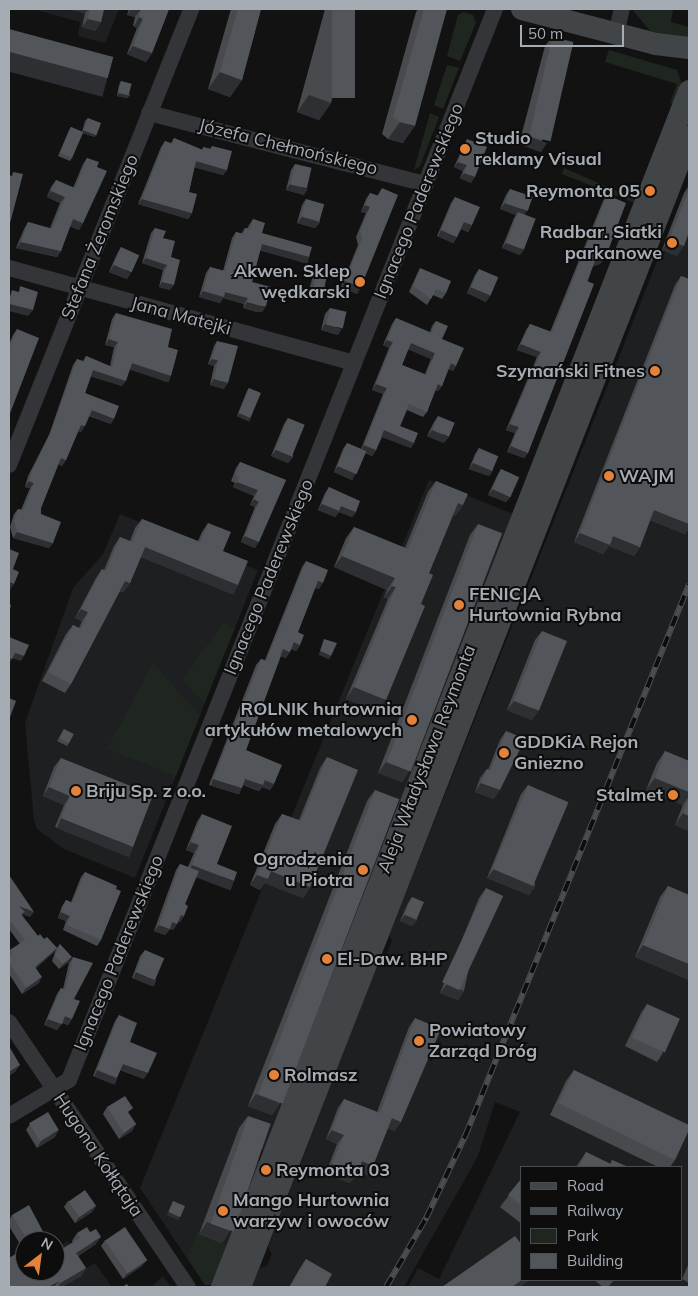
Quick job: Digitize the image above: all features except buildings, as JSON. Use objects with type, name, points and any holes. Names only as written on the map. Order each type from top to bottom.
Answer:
[{"type":"street","name":"Stefana Żeromskiego","points":[[9,465],[191,9]]},
{"type":"street","name":"Ignacego Paderewskiego","points":[[9,1116],[69,1080],[495,9]]},
{"type":"street","points":[[522,9],[656,44],[689,48]]},
{"type":"street","points":[[616,34],[622,9]]},
{"type":"street","points":[[656,44],[689,62]]},
{"type":"street","name":"Aleja Władysława Reymonta","points":[[222,1287],[689,91]]},
{"type":"street","name":"Józefa Chełmońskiego","points":[[149,113],[426,184]]},
{"type":"street","name":"Aleja Władysława Reymonta","points":[[240,1287],[689,137]]},
{"type":"street","name":"Jana Matejki","points":[[9,268],[354,363]]},
{"type":"street","name":"Hugona Kołłątaja","points":[[9,1022],[188,1287]]},
{"type":"shaded area","points":[[33,9],[119,9],[105,43],[78,36],[80,22]]},
{"type":"shaded area","points":[[689,181],[689,1287],[408,1287],[418,1268],[439,1279],[520,1112],[495,1102],[478,1156],[404,1287],[252,1287],[259,1268],[267,1266],[272,1254],[268,1247],[380,958],[386,955],[392,941],[389,935]]},
{"type":"shaded area","points":[[429,480],[513,514],[265,1150],[261,1150],[257,1160],[260,1162],[212,1285],[205,1285],[140,1188]]},
{"type":"shaded area","name":"Briju Sp. z o.o.","points":[[120,514],[258,570],[135,878],[64,849],[37,829],[34,820],[25,723],[73,588],[103,554]]},
{"type":"shaded area","points":[[68,1241],[85,1269],[95,1263],[112,1287],[9,1287],[9,1260],[15,1264],[15,1281],[65,1281],[65,1243]]},
{"type":"shaded area","points":[[163,1276],[171,1287],[151,1287]]},
{"type":"green space","points":[[632,9],[673,9],[671,22],[689,27],[689,41],[650,31]]},
{"type":"green space","points":[[464,12],[473,15],[476,23],[460,61],[447,56],[458,15]]},
{"type":"green space","points":[[609,50],[677,70],[682,84],[674,104],[670,103],[677,84],[605,62]]},
{"type":"green space","points":[[447,65],[459,68],[443,109],[434,105]]},
{"type":"green space","points":[[430,113],[439,117],[420,166],[414,170]]},
{"type":"green space","points":[[564,168],[633,198],[635,203],[562,174]]},
{"type":"green space","points":[[224,622],[235,628],[204,704],[182,679]]},
{"type":"green space","points":[[153,663],[200,715],[176,776],[107,749]]},
{"type":"green space","points":[[197,1232],[228,1245],[212,1285],[205,1285],[187,1258]]},
{"type":"railway","points":[[386,1287],[426,1218],[465,1136],[689,584]]},
{"type":"place","name":"Studio reklamy Visual","points":[[465,149]]},
{"type":"place","name":"Reymonta 05","points":[[650,191]]},
{"type":"place","name":"Radbar. Siatki parkanowe","points":[[672,243]]},
{"type":"place","name":"Akwen. Sklep wędkarski","points":[[360,282]]},
{"type":"place","name":"Szymański Fitnes","points":[[655,371]]},
{"type":"place","name":"WAJM","points":[[609,476]]},
{"type":"place","name":"FENICJA Hurtownia Rybna","points":[[459,605]]},
{"type":"place","name":"ROLNIK hurtownia artykułów metalowych","points":[[412,720]]},
{"type":"place","name":"GDDKiA Rejon Gniezno","points":[[504,753]]},
{"type":"place","name":"Briju Sp. z o.o.","points":[[76,791]]},
{"type":"place","name":"Stalmet","points":[[673,795]]},
{"type":"place","name":"Ogrodzenia u Piotra","points":[[363,870]]},
{"type":"place","name":"El-Daw. BHP","points":[[327,959]]},
{"type":"place","name":"Powiatowy Zarząd Dróg","points":[[419,1041]]},
{"type":"place","name":"Rolmasz","points":[[274,1075]]},
{"type":"place","name":"Reymonta 03","points":[[266,1170]]},
{"type":"place","name":"Mango Hurtownia warzyw i owoców","points":[[223,1211]]}]
